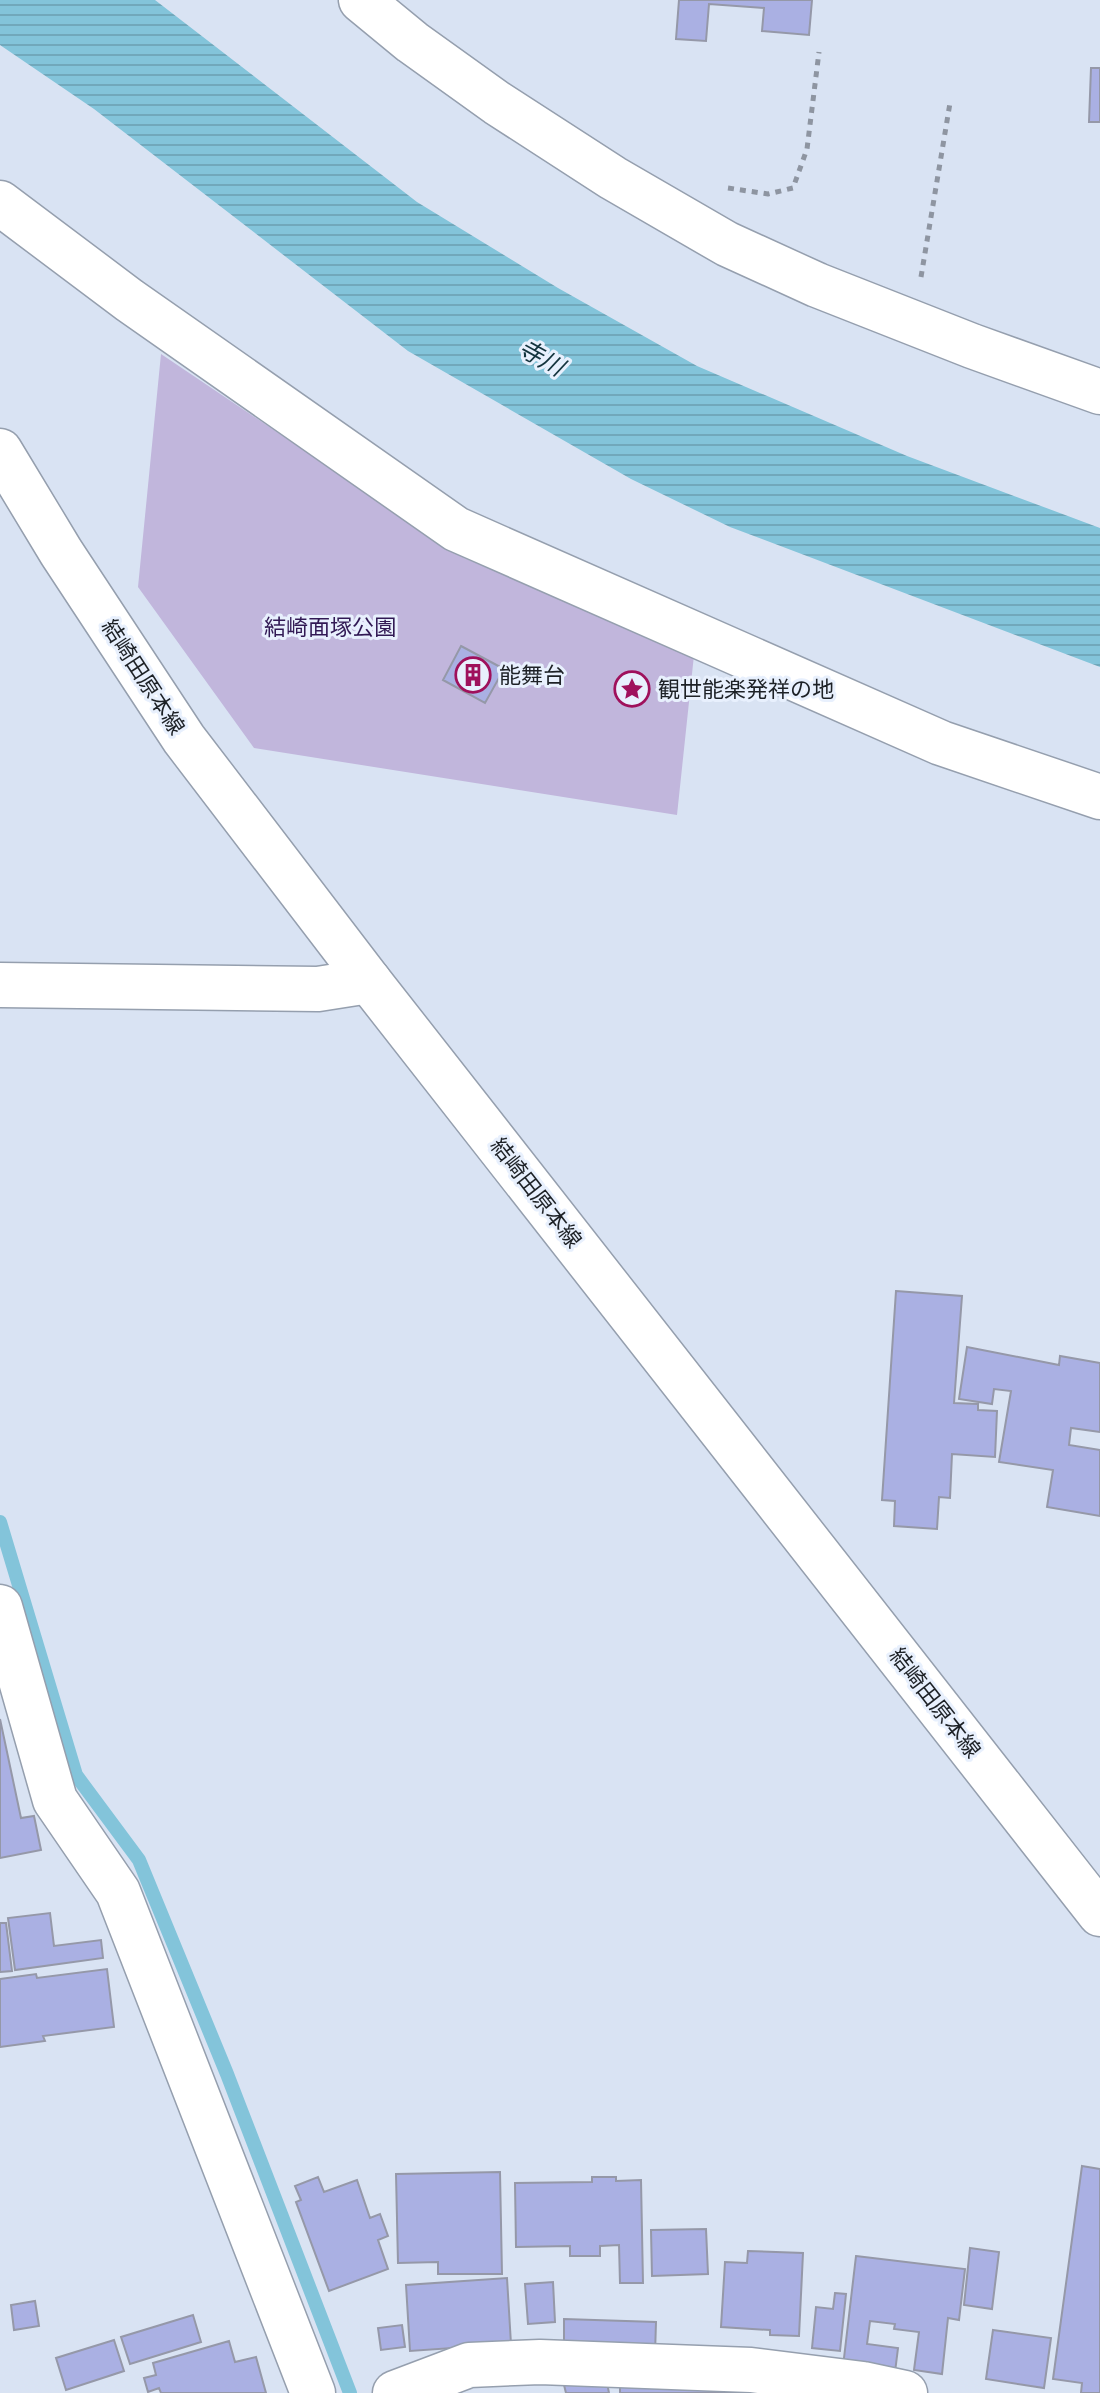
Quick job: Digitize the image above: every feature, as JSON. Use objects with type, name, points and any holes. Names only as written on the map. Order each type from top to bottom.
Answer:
[{"type":"street","points":[[361,0],[412,42],[497,103],[613,178],[727,244],[817,285],[1100,392]]},
{"type":"street","points":[[0,203],[129,300],[456,529],[941,743],[1100,797]]},
{"type":"street","name":"結崎田原本線","points":[[0,451],[61,552],[184,739],[369,981],[1100,1914]]},
{"type":"street","points":[[0,985],[318,989],[369,981]]},
{"type":"street","points":[[0,1607],[55,1800],[118,1892],[313,2393]]},
{"type":"street","points":[[395,2393],[469,2365],[540,2362],[751,2370],[863,2384],[905,2393]]},
{"type":"path","points":[[723,187],[768,194],[793,188],[807,149],[819,52]]},
{"type":"path","points":[[907,320],[923,269],[950,103]]},
{"type":"green space","name":"結崎面塚公園","points":[[161,354],[464,558],[694,655],[677,815],[254,748],[138,587]]},
{"type":"water","name":"寺川","points":[[0,0],[155,0],[417,202],[558,288],[697,366],[907,456],[1100,528],[1100,667],[730,527],[631,479],[408,351],[94,109],[0,45]]},
{"type":"building","points":[[679,0],[812,0],[809,35],[762,31],[764,8],[709,4],[706,41],[676,39]]},
{"type":"building","points":[[1091,68],[1100,68],[1100,122],[1089,122]]},
{"type":"building","name":"能舞台","points":[[461,646],[504,669],[485,703],[443,680]]},
{"type":"building","points":[[896,1291],[962,1296],[954,1403],[978,1404],[978,1410],[997,1411],[995,1457],[952,1454],[950,1498],[939,1497],[937,1529],[894,1526],[895,1501],[882,1500]]},
{"type":"building","points":[[967,1347],[1059,1365],[1060,1356],[1100,1363],[1100,1432],[1071,1428],[1069,1445],[1100,1450],[1100,1516],[1047,1507],[1053,1470],[999,1462],[1011,1391],[994,1389],[992,1404],[959,1399]]},
{"type":"building","points":[[0,1719],[21,1818],[34,1816],[41,1850],[0,1858]]},
{"type":"building","points":[[50,1913],[54,1946],[101,1940],[103,1958],[15,1970],[8,1918]]},
{"type":"building","points":[[0,1923],[6,1923],[12,1971],[0,1972]]},
{"type":"building","points":[[107,1969],[114,2027],[43,2036],[45,2041],[0,2047],[0,1979],[36,1974],[37,1978]]},
{"type":"building","points":[[1082,2166],[1100,2169],[1100,2393],[1081,2393],[1082,2383],[1053,2379]]},
{"type":"building","points":[[500,2172],[502,2274],[438,2274],[438,2262],[398,2263],[396,2174]]},
{"type":"building","points":[[318,2177],[324,2192],[357,2180],[370,2218],[380,2214],[388,2236],[378,2240],[388,2269],[329,2291],[296,2202],[301,2200],[295,2186]]},
{"type":"building","points":[[592,2177],[616,2177],[616,2181],[641,2180],[643,2283],[620,2283],[619,2245],[600,2246],[600,2256],[570,2256],[570,2246],[516,2247],[515,2183],[592,2182]]},
{"type":"building","points":[[706,2229],[708,2274],[652,2276],[651,2230]]},
{"type":"building","points":[[970,2248],[999,2252],[992,2309],[964,2305]]},
{"type":"building","points":[[748,2251],[803,2253],[799,2336],[770,2335],[770,2330],[721,2327],[725,2262],[747,2263]]},
{"type":"building","points":[[856,2256],[965,2269],[959,2320],[948,2318],[942,2374],[914,2370],[919,2332],[894,2329],[895,2324],[870,2321],[867,2344],[898,2348],[894,2380],[842,2375]]},
{"type":"building","points":[[507,2278],[511,2344],[410,2351],[406,2285]]},
{"type":"building","points":[[553,2282],[555,2322],[528,2324],[525,2284]]},
{"type":"building","points":[[835,2293],[846,2294],[840,2351],[812,2348],[816,2307],[833,2309]]},
{"type":"building","points":[[35,2301],[39,2326],[14,2330],[11,2305]]},
{"type":"building","points":[[193,2315],[201,2342],[130,2364],[121,2337]]},
{"type":"building","points":[[564,2319],[656,2322],[655,2354],[564,2351]]},
{"type":"building","points":[[402,2325],[405,2347],[381,2350],[378,2328]]},
{"type":"building","points":[[993,2330],[1051,2338],[1044,2388],[986,2379]]},
{"type":"building","points":[[114,2340],[124,2371],[66,2390],[56,2358]]},
{"type":"building","points":[[229,2341],[235,2362],[256,2357],[266,2393],[161,2393],[159,2388],[148,2392],[144,2378],[156,2375],[153,2363]]},
{"type":"building","points":[[606,2378],[609,2393],[566,2393],[564,2385]]},
{"type":"building","points":[[620,2379],[754,2388],[754,2393],[620,2393]]},
{"type":"waterway","points":[[0,1522],[76,1775],[139,1860],[227,2074],[350,2393]]},
{"type":"place","name":"能舞台","points":[[473,675]]},
{"type":"place","name":"観世能楽発祥の地","points":[[632,689]]}]
